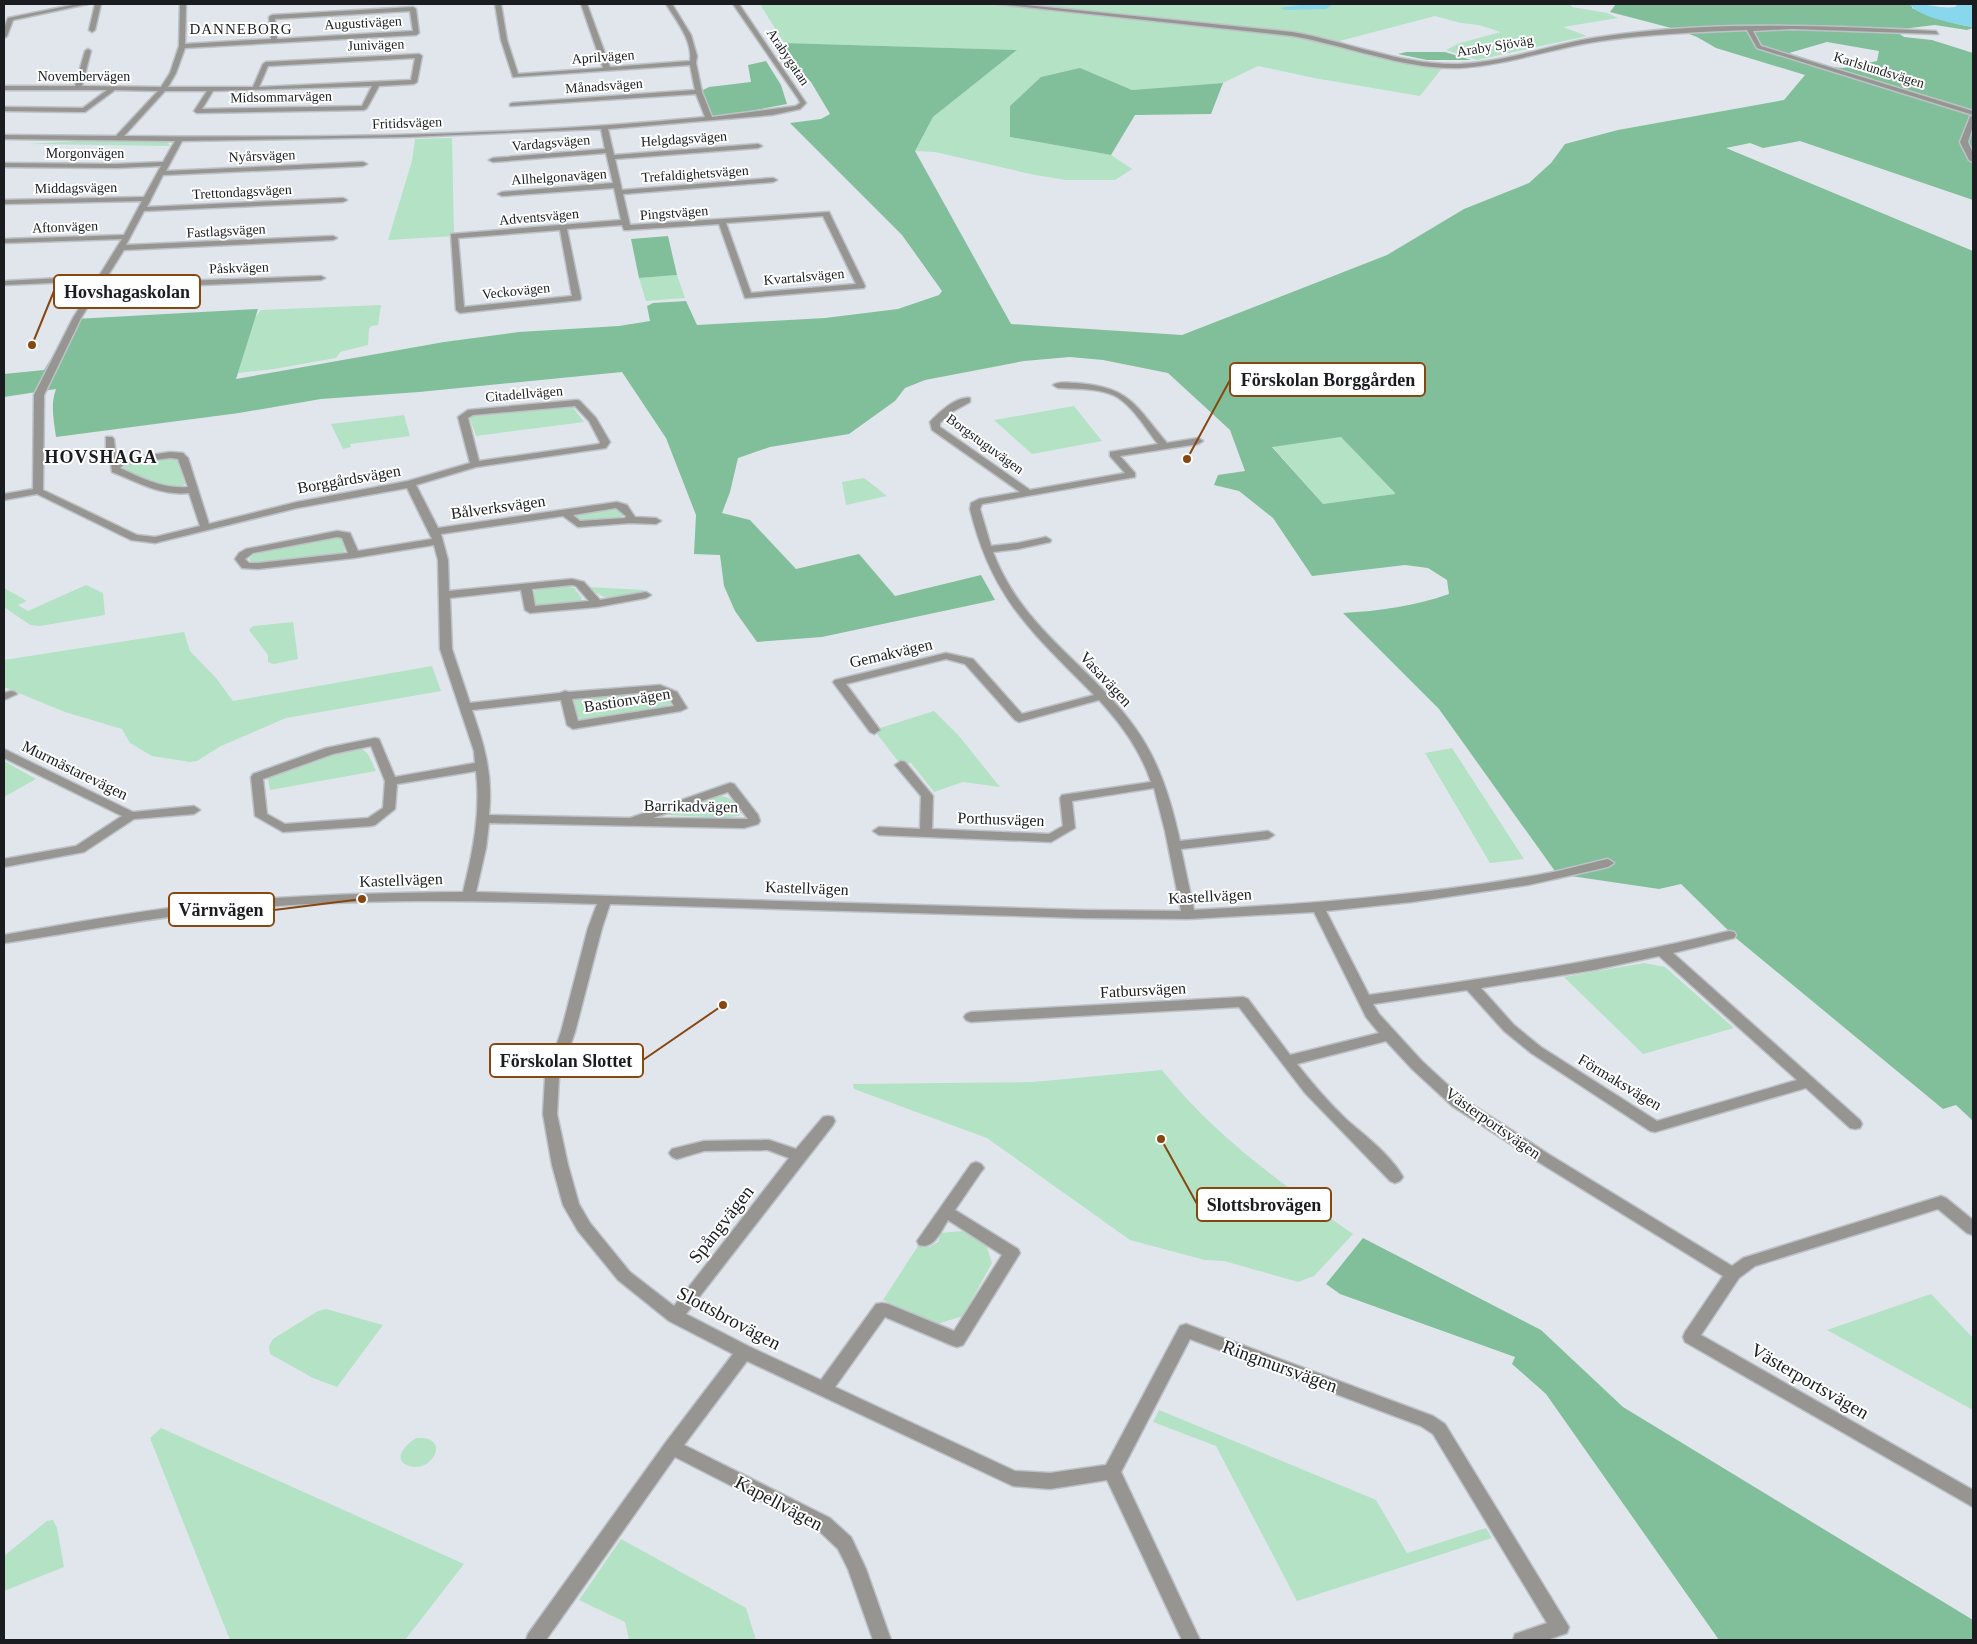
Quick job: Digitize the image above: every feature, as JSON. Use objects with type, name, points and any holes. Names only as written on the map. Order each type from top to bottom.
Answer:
[{"type":"street","points":[[4,36],[10,18],[85,4]]},
{"type":"street","points":[[92,30],[98,4]]},
{"type":"street","points":[[117,139],[164,89],[174,72],[182,46],[183,4]]},
{"type":"street","name":"Aprilvägen","points":[[498,4],[504,40],[515,76],[693,63]]},
{"type":"street","points":[[584,4],[607,69]]},
{"type":"street","points":[[669,4],[688,35],[694,56],[693,63],[698,92],[709,119]]},
{"type":"street","name":"Arabygatan","points":[[736,4],[802,100]]},
{"type":"street","name":"Araby Sjöväg","points":[[1000,4],[1292,34],[1321,39],[1402,61],[1458,66],[1489,63],[1610,38],[1687,30],[1792,27],[1936,32]]},
{"type":"street","name":"Augustivägen","points":[[182,46],[274,41],[283,40],[416,33],[412,9],[272,17],[274,41]]},
{"type":"street","name":"Karlslundsvägen","points":[[1751,29],[1759,47],[1973,113]]},
{"type":"street","points":[[78,88],[88,50]]},
{"type":"street","name":"Junivägen","points":[[164,89],[255,89],[414,82],[420,56],[266,64],[255,89]]},
{"type":"street","name":"Midsommarvägen","points":[[211,89],[197,111],[364,108],[376,84]]},
{"type":"street","name":"Novembervägen","points":[[4,88],[164,89]]},
{"type":"street","points":[[4,109],[85,110],[112,89]]},
{"type":"street","name":"Månadsvägen","points":[[512,105],[698,92]]},
{"type":"street","name":"Fritidsvägen","points":[[4,137],[179,139],[432,135],[604,127],[709,119],[788,110],[802,106],[804,103],[802,100]]},
{"type":"street","points":[[1973,117],[1964,142],[1973,160]]},
{"type":"street","name":"Pingstvägen","points":[[604,127],[627,228],[826,214]]},
{"type":"street","points":[[4,497],[38,491],[39,395],[77,318],[104,278],[163,172],[165,164],[179,139]]},
{"type":"street","name":"Helgdagsvägen","points":[[611,154],[758,146]]},
{"type":"street","name":"Vardagsvägen","points":[[493,160],[611,154]]},
{"type":"street","name":"Morgonvägen","points":[[4,165],[116,166],[165,164]]},
{"type":"street","name":"Nyårsvägen","points":[[163,172],[363,164]]},
{"type":"street","name":"Trefaldighetsvägen","points":[[618,189],[773,180]]},
{"type":"street","name":"Allhelgonavägen","points":[[502,194],[618,189]]},
{"type":"street","name":"Middagsvägen","points":[[4,202],[148,199]]},
{"type":"street","name":"Trettondagsvägen","points":[[143,209],[343,200]]},
{"type":"street","name":"Kvartalsvägen","points":[[722,222],[748,296],[861,286],[826,214]]},
{"type":"street","name":"Adventsvägen","points":[[454,236],[626,222]]},
{"type":"street","name":"Veckovägen","points":[[454,236],[460,310],[577,298],[563,227]]},
{"type":"street","name":"Aftonvägen","points":[[4,241],[126,237]]},
{"type":"street","name":"Fastlagsvägen","points":[[121,248],[333,238]]},
{"type":"street","points":[[4,283],[104,278]]},
{"type":"street","name":"Påskvägen","points":[[98,287],[321,278]]},
{"type":"street","points":[[1058,385],[1086,387],[1116,393],[1125,400],[1165,446],[1198,441]]},
{"type":"street","name":"Borgstuguvägen","points":[[967,400],[949,410],[935,422],[935,428],[1028,493]]},
{"type":"street","name":"Citadellvägen","points":[[410,484],[433,475],[475,464],[595,448],[603,446],[605,442],[593,420],[577,403],[471,412],[463,417],[475,464]]},
{"type":"street","points":[[109,439],[111,460],[117,464],[170,455],[180,455],[184,458],[192,490],[205,526]]},
{"type":"street","name":"Vasavägen","points":[[1165,446],[1113,454],[1132,475],[976,504],[975,509],[987,549],[1014,603],[1051,646],[1102,696],[1124,722],[1144,751],[1159,784],[1188,915]]},
{"type":"street","points":[[117,464],[115,468],[118,471],[157,489],[174,491],[192,490]]},
{"type":"street","name":"Borggårdsvägen","points":[[38,491],[135,538],[155,540],[205,526],[330,498],[410,484],[436,536],[443,560],[446,649],[480,751],[485,794],[480,848],[469,896]]},
{"type":"street","name":"Bålverksvägen","points":[[354,555],[346,536],[337,534],[250,551],[243,555],[240,560],[246,566],[251,566],[354,555],[436,536],[617,505],[623,507],[631,516],[629,520]]},
{"type":"street","name":"Bålverksvägen","points":[[565,513],[578,524],[629,520],[656,521]]},
{"type":"street","points":[[987,549],[1018,546],[1046,540]]},
{"type":"street","points":[[443,595],[576,583],[582,586],[596,604]]},
{"type":"street","points":[[526,588],[530,610],[596,604],[646,595]]},
{"type":"street","name":"Gemakvägen","points":[[874,730],[839,682],[946,656],[969,661],[1019,718],[1102,696]]},
{"type":"street","name":"Bastionvägen","points":[[466,707],[564,694],[660,688],[671,693],[678,700],[681,708],[573,725],[564,694]]},
{"type":"street","points":[[375,742],[391,781],[389,809],[372,822],[283,828],[261,816],[257,777],[330,751],[375,742]]},
{"type":"street","name":"Murmästarevägen","points":[[4,753],[131,816]]},
{"type":"street","points":[[901,765],[927,796],[926,833]]},
{"type":"street","points":[[391,781],[482,766]]},
{"type":"street","name":"Porthusvägen","points":[[879,830],[1051,838],[1069,828],[1066,798],[1159,784]]},
{"type":"street","name":"Barrikadvägen","points":[[483,819],[744,824],[754,821],[754,818],[730,787],[634,821]]},
{"type":"street","name":"Murmästarevägen","points":[[4,863],[80,849],[131,816],[194,810]]},
{"type":"street","points":[[1173,846],[1268,835]]},
{"type":"street","name":"Kastellvägen","points":[[4,939],[195,909],[287,902],[469,896],[1188,915],[1318,908],[1486,888],[1528,881],[1608,863]]},
{"type":"street","name":"Slottsbrovägen","points":[[605,901],[595,928],[568,1032],[552,1078],[550,1114],[560,1165],[571,1205],[584,1227],[624,1276],[675,1316],[744,1352],[825,1388],[1013,1478],[1027,1481],[1049,1480],[1112,1472]]},
{"type":"street","name":"Västerportsvägen","points":[[1318,908],[1373,1017],[1388,1035],[1457,1102],[1545,1160],[1733,1274]]},
{"type":"street","points":[[1365,1000],[1559,972],[1663,952],[1729,935]]},
{"type":"street","points":[[1663,952],[1855,1124]]},
{"type":"street","name":"Förmaksvägen","points":[[1470,985],[1509,1028],[1536,1050],[1655,1127],[1809,1082]]},
{"type":"street","name":"Fatbursvägen","points":[[971,1017],[1243,1002],[1319,1100],[1354,1136],[1381,1159],[1395,1177]]},
{"type":"street","points":[[1288,1061],[1388,1035]]},
{"type":"street","name":"Spångvägen","points":[[675,1316],[828,1121]]},
{"type":"street","points":[[676,1153],[704,1146],[769,1145],[799,1156]]},
{"type":"street","points":[[925,1241],[976,1168]]},
{"type":"street","name":"Västerportsvägen","points":[[1973,1229],[1941,1202],[1749,1262],[1733,1274],[1691,1338],[1973,1499]]},
{"type":"street","points":[[825,1388],[882,1309],[957,1340],[1012,1253],[947,1212]]},
{"type":"street","name":"Ringmursvägen","points":[[1112,1472],[1186,1331],[1427,1421],[1439,1429],[1560,1627],[1522,1640]]},
{"type":"street","points":[[535,1640],[672,1447],[744,1352]]},
{"type":"street","name":"Kapellvägen","points":[[672,1447],[824,1524],[845,1543],[857,1568],[882,1640]]},
{"type":"street","points":[[1112,1472],[1191,1640]]},
{"type":"green space","points":[[760,4],[1570,4],[1572,7],[1607,13],[1618,18],[1563,27],[1587,36],[1477,60],[1446,50],[1460,43],[1501,32],[1479,25],[1461,23],[1435,16],[1332,43],[1408,63],[1443,67],[1420,96],[1314,78],[1258,66],[1223,83],[1132,90],[1110,81],[1010,137],[1111,155],[1132,169],[1115,180],[1066,180],[1035,175],[935,152],[915,151],[933,117],[1017,50],[784,43]]},
{"type":"green space","points":[[1616,4],[1912,4],[1912,8],[1927,14],[1973,27],[1967,30],[1935,25],[1894,30],[1904,37],[1932,40],[1973,53],[1973,200],[1800,141],[1763,148],[1750,143],[1726,148],[1973,251],[1973,1121],[1956,1105],[1943,1109],[1737,939],[1681,884],[1659,889],[1557,874],[1439,709],[1343,613],[1397,607],[1449,594],[1447,580],[1428,568],[1405,565],[1312,576],[1273,518],[1239,491],[1214,485],[1218,475],[1245,471],[1230,430],[1168,373],[1103,360],[1070,357],[1024,361],[925,380],[905,388],[895,401],[849,434],[770,447],[738,458],[730,492],[722,513],[750,520],[796,569],[859,554],[895,596],[981,575],[995,600],[822,637],[757,642],[735,611],[724,586],[720,555],[694,554],[696,515],[666,438],[622,372],[419,392],[321,399],[239,413],[56,437],[53,407],[56,389],[4,397],[4,374],[44,370],[75,319],[258,309],[236,379],[444,342],[519,332],[619,326],[650,321],[647,306],[653,303],[686,301],[697,325],[825,318],[898,309],[939,295],[942,291],[902,235],[790,123],[821,119],[830,114],[811,82],[789,59],[784,43],[1017,50],[933,117],[915,151],[1011,324],[1182,335],[1387,255],[1464,209],[1529,183],[1551,163],[1565,144],[1618,130],[1784,100],[1805,75],[1716,48],[1697,37],[1679,30],[1610,12]],"holes":[[[1827,42],[1879,51],[1877,61],[1843,68],[1832,67],[1789,53]],[[1341,437],[1395,493],[1395,494],[1323,504],[1272,447]]]},
{"type":"green space","points":[[1406,52],[1445,52],[1471,60],[1427,60],[1398,54]]},
{"type":"green space","points":[[766,61],[781,85],[787,104],[709,119],[699,92],[709,87],[751,82],[748,65]]},
{"type":"green space","points":[[1080,68],[1132,90],[1223,83],[1211,114],[1135,115],[1111,155],[1010,137],[1010,106],[1041,77]]},
{"type":"green space","points":[[452,138],[454,236],[388,240],[412,161],[415,139]]},
{"type":"green space","points":[[97,140],[163,141],[168,142],[170,146],[28,144]]},
{"type":"green space","points":[[668,236],[677,275],[639,278],[631,239]]},
{"type":"green space","points":[[677,275],[685,298],[646,301],[639,278]]},
{"type":"green space","points":[[381,305],[378,325],[371,326],[369,329],[368,345],[340,352],[336,358],[238,373],[254,319],[261,310]]},
{"type":"green space","points":[[572,406],[584,422],[476,436],[470,419],[474,414]]},
{"type":"green space","points":[[1074,406],[1102,441],[1032,454],[994,420]]},
{"type":"green space","points":[[404,415],[410,436],[350,444],[351,447],[343,449],[331,424]]},
{"type":"green space","points":[[1341,437],[1396,494],[1323,504],[1272,446]]},
{"type":"green space","points":[[168,458],[177,459],[185,484],[172,488],[163,487],[135,476],[122,468],[129,463]]},
{"type":"green space","points":[[864,478],[887,496],[846,505],[842,482]]},
{"type":"green space","points":[[615,508],[623,515],[621,518],[583,522],[579,521],[575,516],[578,513]]},
{"type":"green space","points":[[333,537],[341,539],[345,550],[343,553],[257,563],[252,563],[249,559],[254,554]]},
{"type":"green space","points":[[86,585],[103,593],[105,615],[40,626],[30,625],[4,607],[4,588],[27,601],[18,605],[28,611]]},
{"type":"green space","points":[[563,586],[574,588],[582,598],[580,602],[540,607],[535,605],[533,594],[535,590]]},
{"type":"green space","points":[[588,587],[645,590],[615,599],[596,593]]},
{"type":"green space","points":[[293,622],[298,659],[274,664],[268,662],[268,655],[249,630],[253,626]]},
{"type":"green space","points":[[184,632],[190,651],[216,678],[233,701],[432,666],[441,691],[286,718],[221,746],[197,761],[190,762],[152,756],[130,743],[122,729],[65,712],[4,687],[4,660]]},
{"type":"green space","points":[[662,692],[671,700],[671,704],[665,707],[582,720],[576,716],[573,701],[581,696]]},
{"type":"green space","points":[[934,711],[959,736],[1000,787],[963,782],[934,792],[911,763],[901,765],[874,730]]},
{"type":"green space","points":[[359,748],[368,754],[376,771],[270,790],[268,779],[275,774]]},
{"type":"green space","points":[[1452,748],[1524,859],[1490,863],[1425,753]]},
{"type":"green space","points":[[4,761],[36,779],[4,797]]},
{"type":"green space","points":[[719,796],[727,797],[733,801],[741,813],[739,816],[725,818],[668,815],[668,812]]},
{"type":"green space","points":[[1644,963],[1665,967],[1734,1028],[1643,1054],[1564,977]]},
{"type":"green space","points":[[1162,1070],[1204,1117],[1252,1159],[1353,1234],[1314,1276],[1298,1282],[1224,1261],[1205,1260],[1130,1240],[987,1138],[854,1089],[853,1084],[1033,1082]]},
{"type":"green space","points":[[962,1231],[986,1245],[992,1263],[963,1316],[937,1324],[883,1300],[918,1246],[929,1247],[938,1242],[941,1233]]},
{"type":"green space","points":[[1363,1238],[1541,1330],[1623,1407],[1973,1620],[1973,1640],[1719,1640],[1546,1394],[1512,1364],[1515,1357],[1340,1294],[1326,1284]]},
{"type":"green space","points":[[1931,1294],[1973,1338],[1973,1410],[1827,1330]]},
{"type":"green space","points":[[326,1309],[383,1325],[337,1387],[313,1378],[270,1354],[269,1346],[273,1339],[318,1311]]},
{"type":"green space","points":[[1159,1410],[1376,1500],[1407,1553],[1486,1528],[1492,1538],[1297,1601],[1216,1446],[1153,1422]]},
{"type":"green space","points":[[161,1428],[464,1564],[405,1640],[230,1640],[150,1438]]},
{"type":"green space","points":[[416,1438],[427,1439],[433,1442],[436,1448],[431,1460],[425,1465],[418,1467],[409,1466],[401,1460],[402,1452]]},
{"type":"green space","points":[[53,1520],[57,1528],[64,1567],[4,1591],[4,1556],[47,1521]]},
{"type":"green space","points":[[621,1539],[746,1608],[756,1640],[629,1640],[625,1622],[579,1600]]},
{"type":"water","points":[[1307,4],[1332,5],[1326,9],[1286,10],[1280,8]]},
{"type":"water","points":[[1955,4],[1973,4],[1973,27],[1922,14],[1910,5],[1955,7],[1957,5]]},
{"type":"place","name":"Hovshagaskolan","points":[[32,345]]},
{"type":"place","name":"Förskolan Borggården","points":[[1187,459]]},
{"type":"place","name":"Värnvägen","points":[[362,899]]},
{"type":"place","name":"Förskolan Slottet","points":[[723,1005]]},
{"type":"place","name":"Slottsbrovägen","points":[[1161,1139]]},
{"type":"district","name":"DANNEBORG","points":[[241,29]]},
{"type":"district","name":"HOVSHAGA","points":[[101,457]]}]
